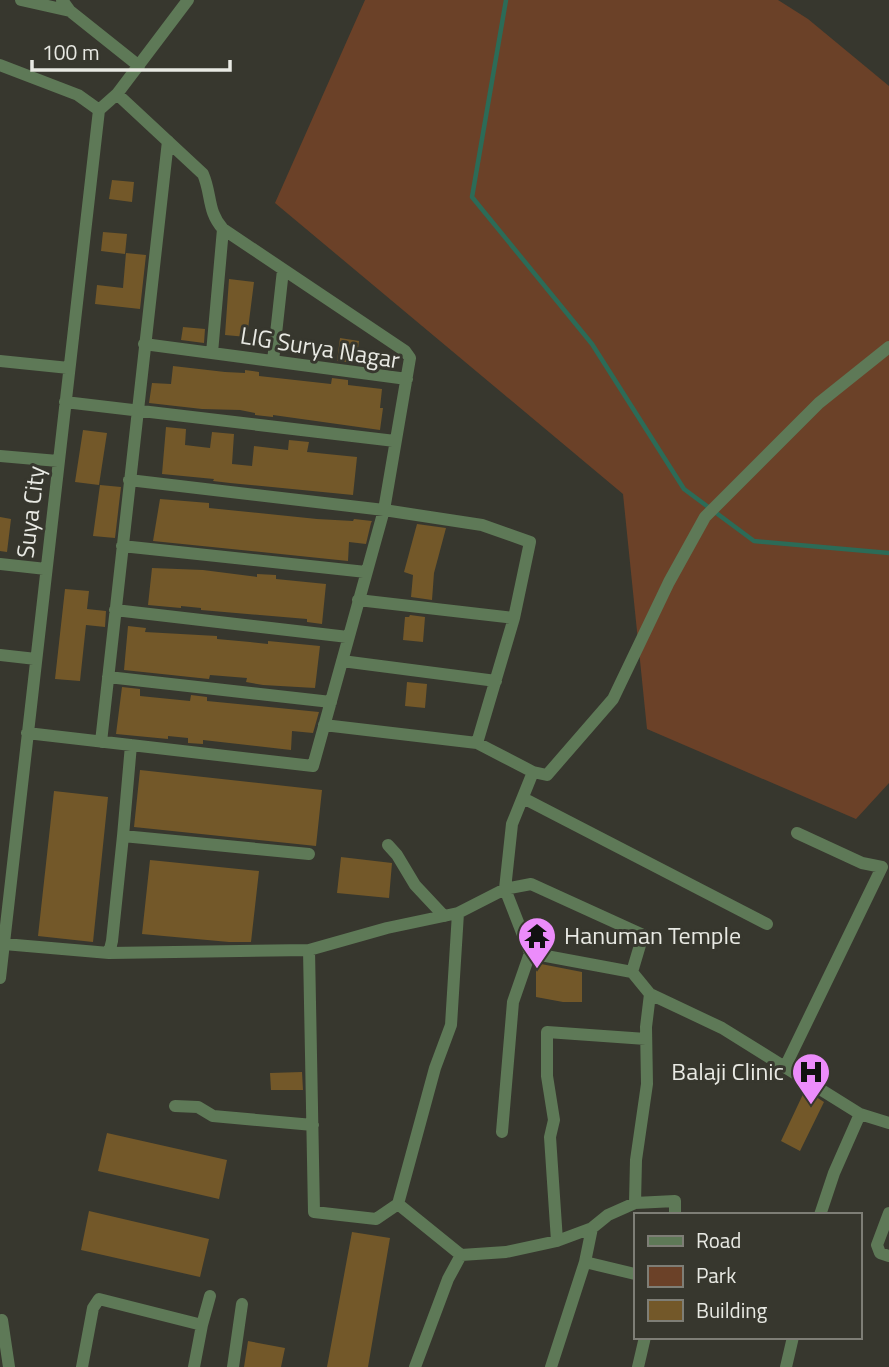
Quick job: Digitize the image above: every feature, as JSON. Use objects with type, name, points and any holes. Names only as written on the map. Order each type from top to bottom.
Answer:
[{"type":"street","points":[[21,0],[66,5],[139,66]]},
{"type":"street","points":[[0,65],[78,95],[99,110],[117,94],[188,0]]},
{"type":"street","points":[[117,94],[203,174],[209,188],[209,204],[213,218],[223,229],[405,351],[410,358],[407,379]]},
{"type":"street","name":"Suya City","points":[[0,978],[4,944],[3,920],[99,110]]},
{"type":"street","points":[[101,741],[168,141]]},
{"type":"street","points":[[212,353],[223,229]]},
{"type":"street","points":[[273,361],[283,270]]},
{"type":"street","name":"LIG Surya Nagar","points":[[27,733],[313,766],[384,510],[407,379],[144,344]]},
{"type":"street","points":[[324,725],[477,743],[533,772],[548,775],[612,699],[669,582],[705,517],[819,403],[889,347]]},
{"type":"street","points":[[0,362],[69,368]]},
{"type":"street","points":[[65,402],[395,441]]},
{"type":"street","points":[[0,456],[58,461]]},
{"type":"street","points":[[129,480],[384,510],[482,525],[530,542],[513,618],[477,743]]},
{"type":"street","points":[[122,546],[366,572]]},
{"type":"street","points":[[0,564],[46,569]]},
{"type":"street","points":[[358,600],[513,618]]},
{"type":"street","points":[[115,610],[348,637]]},
{"type":"street","points":[[0,655],[36,659]]},
{"type":"street","points":[[342,661],[496,681]]},
{"type":"street","points":[[108,677],[331,702]]},
{"type":"street","points":[[109,953],[131,745]]},
{"type":"street","points":[[502,1132],[513,1002],[530,953],[505,889],[512,824],[533,772]]},
{"type":"street","points":[[523,798],[767,924]]},
{"type":"street","points":[[785,1068],[882,867],[862,863],[797,833]]},
{"type":"street","points":[[123,836],[309,854]]},
{"type":"street","points":[[388,845],[415,885],[444,916]]},
{"type":"street","points":[[4,944],[109,953],[309,950],[387,928],[458,913],[505,889],[531,884],[643,935],[632,972]]},
{"type":"street","points":[[309,950],[314,1212],[376,1219],[398,1204],[435,1068],[451,1025],[458,913]]},
{"type":"street","points":[[530,953],[632,972],[650,994],[722,1028],[860,1114],[889,1123]]},
{"type":"street","points":[[635,1203],[636,1160],[647,1084],[646,1040],[650,994]]},
{"type":"street","points":[[557,1241],[550,1137],[554,1120],[547,1076],[547,1032],[646,1040]]},
{"type":"street","points":[[175,1105],[198,1107],[213,1116],[313,1125]]},
{"type":"street","points":[[821,1213],[834,1173],[860,1114]]},
{"type":"street","points":[[398,1204],[461,1255],[506,1252],[557,1241],[592,1228],[608,1215],[635,1203],[675,1201],[675,1213]]},
{"type":"street","points":[[889,1213],[877,1245],[880,1253],[889,1256]]},
{"type":"street","points":[[551,1367],[586,1262],[592,1228]]},
{"type":"street","points":[[415,1367],[448,1279],[461,1255]]},
{"type":"street","points":[[586,1262],[634,1274]]},
{"type":"street","points":[[194,1367],[210,1296]]},
{"type":"street","points":[[82,1367],[93,1308],[99,1299],[202,1325]]},
{"type":"street","points":[[233,1367],[242,1304]]},
{"type":"street","points":[[2,1320],[9,1367]]},
{"type":"street","points":[[638,1367],[645,1339]]},
{"type":"street","points":[[786,1367],[793,1339]]},
{"type":"green space","points":[[365,0],[778,0],[808,19],[889,86],[889,783],[856,819],[647,729],[623,494],[275,203]]},
{"type":"building","points":[[112,180],[134,182],[132,202],[109,199]]},
{"type":"building","points":[[103,232],[127,234],[125,254],[101,251]]},
{"type":"building","points":[[126,253],[146,255],[140,309],[95,304],[97,285],[123,288]]},
{"type":"building","points":[[229,279],[254,282],[247,337],[225,335]]},
{"type":"building","points":[[183,327],[205,329],[204,343],[181,340]]},
{"type":"building","points":[[340,338],[359,341],[356,363],[337,361]]},
{"type":"building","points":[[173,366],[225,372],[245,373],[245,370],[259,372],[259,376],[331,384],[332,378],[348,380],[348,385],[382,389],[380,430],[273,415],[255,415],[240,410],[149,403],[152,383],[171,384]]},
{"type":"building","points":[[166,427],[186,429],[185,445],[210,448],[212,432],[234,434],[232,464],[252,466],[254,446],[288,450],[289,440],[309,442],[307,452],[357,457],[353,495],[162,474]]},
{"type":"building","points":[[83,430],[107,433],[99,485],[75,482]]},
{"type":"building","points":[[100,485],[121,487],[115,538],[93,536]]},
{"type":"building","points":[[160,499],[209,503],[209,508],[317,519],[372,521],[366,544],[349,542],[348,561],[153,541]]},
{"type":"building","points":[[0,517],[11,519],[7,552],[0,551]]},
{"type":"building","points":[[417,524],[446,528],[434,573],[432,600],[411,597],[413,575],[404,572]]},
{"type":"building","points":[[152,568],[203,570],[257,577],[257,574],[276,575],[276,579],[326,584],[322,624],[307,622],[307,619],[148,605]]},
{"type":"building","points":[[65,589],[89,591],[87,609],[106,611],[105,627],[86,625],[80,681],[55,679]]},
{"type":"building","points":[[405,617],[425,617],[423,642],[403,640]]},
{"type":"building","points":[[128,626],[146,628],[145,632],[217,636],[217,639],[268,644],[268,641],[320,646],[315,688],[263,685],[246,682],[247,678],[210,675],[209,679],[124,670]]},
{"type":"building","points":[[407,682],[427,684],[425,708],[405,706]]},
{"type":"building","points":[[122,687],[140,689],[140,696],[190,701],[191,695],[207,697],[207,701],[319,712],[313,733],[292,731],[291,750],[203,740],[203,744],[188,743],[188,738],[168,736],[168,739],[116,734]]},
{"type":"building","points":[[140,770],[322,790],[316,846],[134,827]]},
{"type":"building","points":[[54,791],[108,797],[93,942],[38,936]]},
{"type":"building","points":[[341,857],[392,863],[389,898],[337,893]]},
{"type":"building","points":[[150,860],[259,871],[251,942],[142,934]]},
{"type":"building","points":[[536,963],[582,972],[582,1002],[536,997]]},
{"type":"building","points":[[302,1072],[303,1090],[271,1090],[270,1073]]},
{"type":"building","points":[[805,1090],[824,1102],[800,1151],[781,1141]]},
{"type":"building","points":[[107,1133],[227,1160],[219,1199],[98,1171]]},
{"type":"building","points":[[89,1211],[209,1239],[200,1277],[81,1250]]},
{"type":"building","points":[[352,1232],[390,1238],[368,1367],[327,1367]]},
{"type":"building","points":[[248,1341],[285,1348],[281,1367],[244,1367]]},
{"type":"waterway","points":[[506,0],[472,197],[592,344],[684,489],[754,541],[889,553]]},
{"type":"place","name":"Hanuman Temple","points":[[537,970]]},
{"type":"place","name":"Balaji Clinic","points":[[811,1106]]}]
